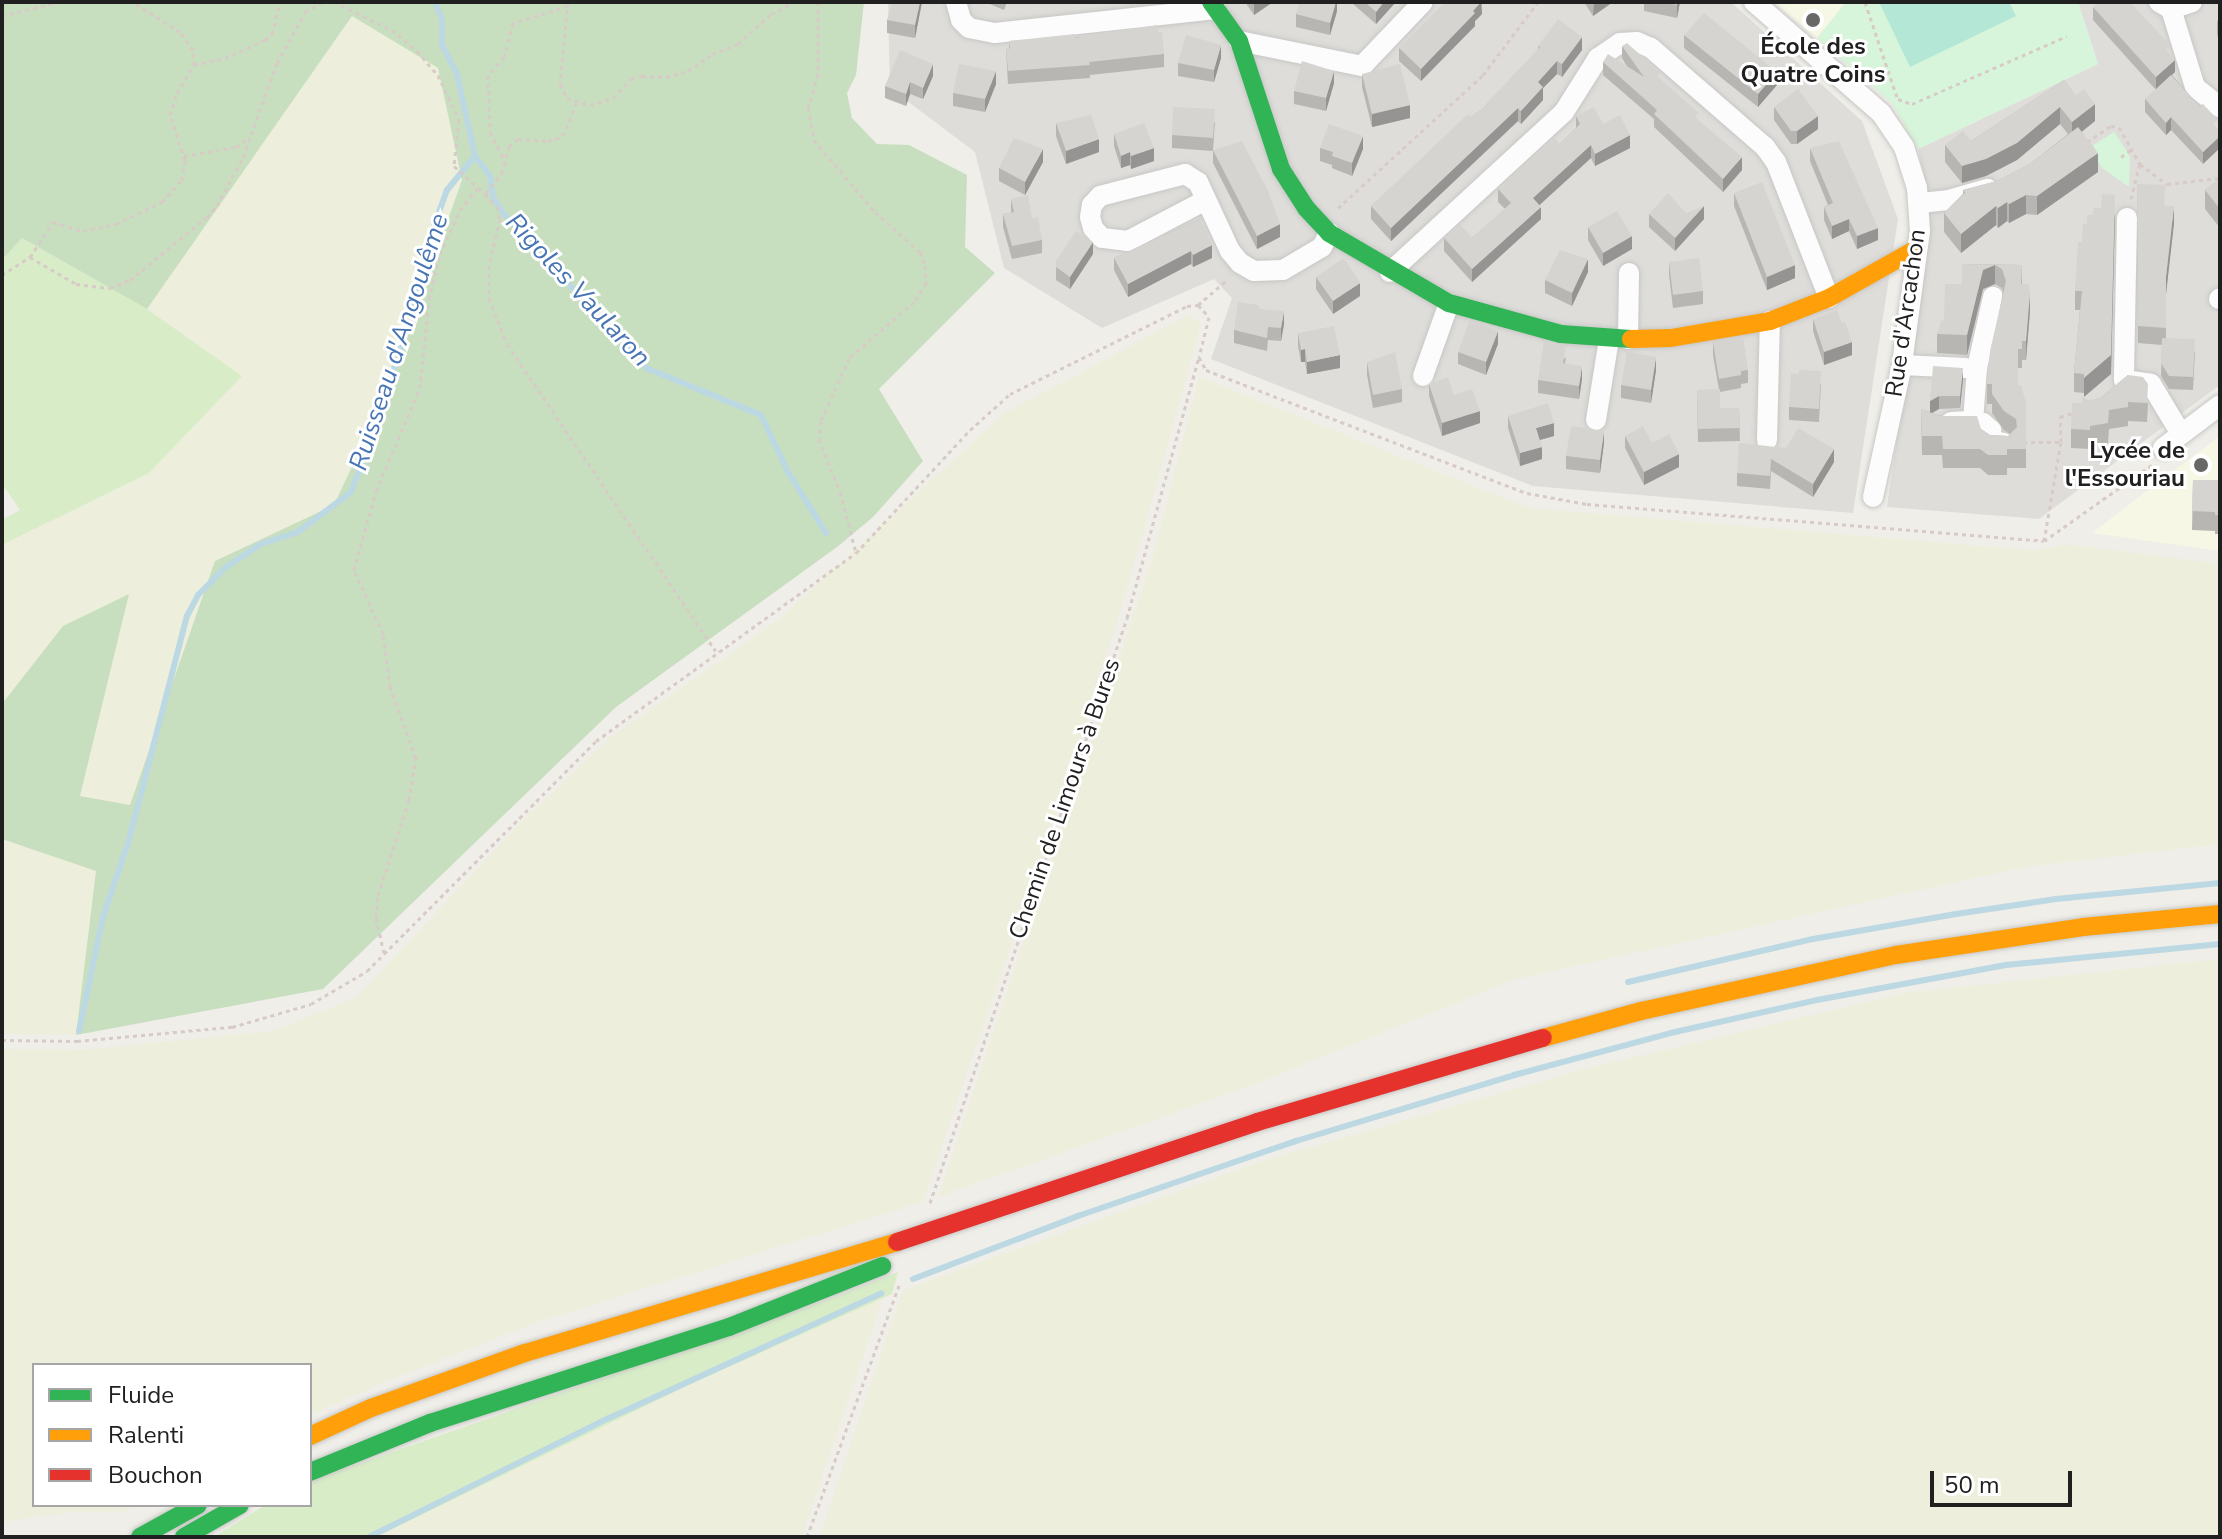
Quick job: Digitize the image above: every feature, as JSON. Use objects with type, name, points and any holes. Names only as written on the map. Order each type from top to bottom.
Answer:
[{"type":"main road","points":[[1214,6],[1239,41],[1252,70],[1281,169],[1306,208],[1329,233],[1390,272],[1449,303],[1526,327],[1618,339],[1684,336],[1770,321],[1829,298],[1907,257],[1916,249]]},
{"type":"main road","points":[[312,1435],[371,1408],[472,1370],[1050,1193],[1371,1087],[1641,1011],[1780,978],[1910,953],[2083,927],[2216,915]]},
{"type":"main road","points":[[312,1471],[430,1423],[751,1319],[1050,1193]]},
{"type":"main road","points":[[140,1537],[194,1507]]},
{"type":"main road","points":[[184,1537],[236,1507]]},
{"type":"street","points":[[956,2],[961,20],[969,28],[995,33],[1214,6]]},
{"type":"street","points":[[1239,41],[1362,66],[1423,2]]},
{"type":"street","name":"Rue d'Arcachon","points":[[1754,2],[1881,113],[1904,147],[1920,203],[1902,365],[1873,497]]},
{"type":"street","points":[[2192,2],[2165,6],[2195,87],[2220,107]]},
{"type":"street","points":[[1390,272],[1564,112],[1598,58],[1620,43],[1637,42],[1651,48],[1765,147],[1776,162],[1829,298]]},
{"type":"street","points":[[1206,200],[1128,241],[1102,238],[1093,228],[1090,217],[1092,205],[1100,196],[1171,175],[1185,174],[1198,182],[1240,263],[1254,271],[1283,270],[1322,247],[1329,233]]},
{"type":"street","points":[[1920,203],[1948,200],[2002,182]]},
{"type":"street","points":[[2127,218],[2119,385],[2151,384],[2181,434]]},
{"type":"street","points":[[1596,420],[1618,339],[1629,273]]},
{"type":"street","points":[[1973,421],[1977,368],[1993,297]]},
{"type":"street","points":[[1423,376],[1449,303]]},
{"type":"street","points":[[1767,440],[1770,321]]},
{"type":"street","points":[[1902,365],[1977,368]]},
{"type":"street","points":[[2163,448],[2220,405]]},
{"type":"street","points":[[1940,422],[1983,423],[1991,430],[1992,441],[2004,443]]},
{"type":"path","points":[[2,16],[58,2]]},
{"type":"path","points":[[2,275],[30,257],[53,222],[83,231],[105,228],[162,202],[182,180],[186,169],[184,156],[170,115],[177,93],[194,65],[189,40],[133,2]]},
{"type":"path","points":[[194,65],[225,58],[265,40],[272,34],[280,2]]},
{"type":"path","points":[[30,257],[76,284],[100,289],[121,286],[217,206],[251,137],[277,63],[305,12],[323,2]]},
{"type":"path","points":[[334,2],[392,30],[417,51],[438,75],[459,120],[454,166],[497,207],[500,219],[489,266],[489,298],[494,318],[507,344],[716,651]]},
{"type":"path","points":[[505,162],[490,132],[488,75],[504,57],[513,23],[568,4],[560,84],[567,98],[577,102],[602,103],[631,79],[666,77],[688,71],[712,54],[738,44],[771,14],[794,2]]},
{"type":"path","points":[[818,2],[818,74],[808,108],[814,140],[875,212],[920,252],[925,265],[926,283],[914,302],[849,358],[821,421],[819,439],[840,492],[856,553]]},
{"type":"path","points":[[1329,233],[1333,212],[1483,75],[1538,2]]},
{"type":"path","points":[[1865,2],[1898,99]]},
{"type":"path","points":[[1898,99],[1912,104],[2067,36]]},
{"type":"path","points":[[1881,113],[1898,99]]},
{"type":"path","points":[[485,194],[503,171],[513,141],[548,141],[563,136],[577,102]]},
{"type":"path","points":[[2081,146],[2111,126],[2119,127],[2140,164],[2167,184],[2220,178]]},
{"type":"path","points":[[184,156],[236,147],[251,137]]},
{"type":"path","points":[[2121,157],[2132,149]]},
{"type":"path","points":[[2127,218],[2140,164]]},
{"type":"path","points":[[384,954],[376,917],[378,895],[409,800],[416,758],[390,687],[383,634],[354,570],[376,491],[420,388],[437,263],[460,210],[477,189]]},
{"type":"path","points":[[2,1040],[77,1041],[232,1027],[311,1004],[367,971],[596,741],[716,651],[856,553],[970,430],[1010,394],[1187,306],[1198,305],[1220,287],[1240,263]]},
{"type":"path","name":"Chemin de Limours à Bures","points":[[928,1207],[1131,606],[1209,323],[1207,312],[1198,305]]},
{"type":"path","points":[[1199,357],[1206,370],[1527,493],[1587,504],[2044,541],[2166,454],[2163,448]]},
{"type":"path","points":[[2044,541],[2061,442],[2060,417],[2081,411]]},
{"type":"path","points":[[2004,443],[2061,442]]},
{"type":"path","points":[[807,1537],[910,1254]]},
{"type":"shaded area","points":[[888,2],[1731,2],[1862,121],[1898,219],[1853,513],[1533,486],[1211,359],[1232,298],[1214,279],[1102,328],[1004,268],[975,152],[890,88]]},
{"type":"shaded area","name":"École des Quatre Coins","points":[[1774,2],[1846,2],[1817,38]]},
{"type":"shaded area","points":[[2078,2],[2220,2],[2220,385],[2039,519],[1887,507],[1920,278],[1927,191],[1918,149],[2098,64]]},
{"type":"shaded area","points":[[352,15],[438,67],[462,180],[388,389],[334,505],[215,561],[130,805],[80,796],[2,704],[2,545],[149,473],[241,376],[147,309]]},
{"type":"shaded area","points":[[1189,315],[1201,324],[1137,555],[1079,746],[923,1202],[540,1321],[382,1383],[312,1415],[312,1363],[32,1363],[32,1507],[133,1507],[125,1512],[71,1512],[2,1522],[2,1049],[83,1050],[273,1031],[356,998],[522,821],[611,737],[777,621],[1005,413]]},
{"type":"shaded area","points":[[1199,377],[1529,508],[2036,551],[2065,544],[2220,564],[2220,844],[2025,867],[1516,979],[1252,1085],[938,1197],[1152,560]]},
{"type":"shaded area","name":"Lycée de l'Essouriau","points":[[2220,436],[2220,551],[2092,533],[2143,494]]},
{"type":"shaded area","points":[[2,839],[96,870],[76,1035],[2,1034]]},
{"type":"shaded area","points":[[2220,959],[2220,1537],[819,1537],[903,1290],[1268,1159],[1593,1067],[1905,993]]},
{"type":"shaded area","points":[[883,1297],[802,1537],[376,1537],[695,1382]]},
{"type":"green space","points":[[2,2],[864,2],[856,75],[847,93],[852,118],[877,144],[909,145],[967,175],[965,247],[995,273],[879,389],[923,461],[873,517],[837,547],[616,707],[323,989],[76,1035],[96,871],[2,839],[2,704],[63,626],[129,594],[80,796],[130,805],[215,561],[334,505],[388,389],[462,180],[438,68],[352,16],[147,309],[22,238],[2,260]]},
{"type":"green space","points":[[1846,2],[2078,2],[2098,64],[1918,149],[1892,103],[1817,38]]},
{"type":"green space","points":[[1879,2],[2009,2],[2016,16],[1910,67]]},
{"type":"green space","points":[[2114,132],[2130,156],[2129,187],[2102,168],[2089,148]]},
{"type":"green space","points":[[22,238],[147,309],[242,376],[149,473],[2,545],[2,520],[20,510],[2,484],[2,260]]},
{"type":"green space","points":[[898,1272],[892,1294],[695,1382],[376,1537],[214,1537],[262,1507],[312,1507],[312,1482],[330,1474],[835,1297]]},
{"type":"building","points":[[892,2],[920,2],[915,25],[887,20]]},
{"type":"building","points":[[1299,2],[1336,2],[1330,23],[1296,14]]},
{"type":"building","points":[[1365,2],[1384,2],[1376,12]]},
{"type":"building","points":[[1445,2],[1481,2],[1473,11],[1475,13],[1421,69],[1399,48]]},
{"type":"building","points":[[2099,2],[2130,2],[2171,46],[2166,50],[2175,60],[2156,77],[2093,7]]},
{"type":"building","points":[[1704,13],[1777,72],[1758,94],[1684,35]]},
{"type":"building","points":[[1558,19],[1582,37],[1562,64],[1557,61],[1538,82],[1543,87],[1521,111],[1518,108],[1391,228],[1371,206],[1468,114],[1471,117],[1482,109],[1540,47]]},
{"type":"building","points":[[1157,25],[1158,33],[1162,32],[1164,54],[1089,62],[1090,65],[1008,71],[1006,49],[1010,48],[1009,41],[1075,34],[1075,38]]},
{"type":"building","points":[[1186,35],[1221,45],[1214,70],[1178,63]]},
{"type":"building","points":[[1627,43],[1660,72],[1657,76],[1699,113],[1695,117],[1742,157],[1723,179],[1654,114],[1657,110],[1603,62],[1608,54],[1644,77],[1622,46]]},
{"type":"building","points":[[900,50],[933,64],[923,88],[910,82],[906,94],[885,86]]},
{"type":"building","points":[[1302,61],[1334,71],[1326,98],[1294,91]]},
{"type":"building","points":[[959,64],[996,71],[985,99],[953,93]]},
{"type":"building","points":[[1400,64],[1410,105],[1372,114],[1362,74]]},
{"type":"building","points":[[2171,75],[2200,107],[2203,104],[2218,120],[2213,124],[2220,136],[2203,152],[2171,117],[2166,123],[2145,99]]},
{"type":"building","points":[[2064,80],[2076,95],[2084,89],[2095,104],[2072,122],[2060,107],[2017,143],[1986,159],[1962,166],[1945,145],[1963,131],[1971,141]]},
{"type":"building","points":[[1798,89],[1818,116],[1797,131],[1791,131],[1774,107]]},
{"type":"building","points":[[1173,107],[1215,109],[1213,138],[1172,135]]},
{"type":"building","points":[[1594,107],[1603,124],[1620,115],[1630,135],[1595,154],[1591,145],[1533,198],[1541,207],[1472,269],[1444,238],[1460,224],[1472,238],[1511,203],[1498,189],[1554,138],[1560,144],[1580,124],[1576,116]]},
{"type":"building","points":[[1091,115],[1099,139],[1066,151],[1056,123]]},
{"type":"building","points":[[1144,123],[1154,148],[1121,156],[1114,134]]},
{"type":"building","points":[[1329,124],[1363,136],[1352,163],[1320,148]]},
{"type":"building","points":[[2078,127],[2098,153],[2037,196],[2026,195],[2009,204],[1996,206],[1961,234],[1944,213],[1965,193],[1963,190],[1997,181],[2030,164]]},
{"type":"building","points":[[1014,138],[1043,149],[1025,182],[999,168]]},
{"type":"building","points":[[1242,141],[1268,191],[1280,224],[1257,236],[1213,150]]},
{"type":"building","points":[[1839,141],[1878,228],[1857,236],[1849,219],[1832,226],[1824,207],[1833,203],[1810,148]]},
{"type":"building","points":[[2220,179],[2220,209],[2205,190]]},
{"type":"building","points":[[1762,182],[1795,265],[1767,277],[1734,193]]},
{"type":"building","points":[[2137,184],[2165,185],[2164,206],[2174,206],[2166,277],[2166,328],[2138,326]]},
{"type":"building","points":[[1668,193],[1686,213],[1704,206],[1675,238],[1649,214]]},
{"type":"building","points":[[2102,194],[2115,195],[2111,355],[2084,378],[2084,374],[2074,373],[2082,291],[2075,291],[2078,242],[2082,242],[2087,215],[2093,215],[2094,208],[2101,208]]},
{"type":"building","points":[[1028,195],[1032,218],[1038,217],[1042,240],[1012,246],[1003,214],[1014,212],[1011,199]]},
{"type":"building","points":[[1617,211],[1632,236],[1603,253],[1588,227]]},
{"type":"building","points":[[1200,219],[1212,245],[1193,255],[1191,251],[1128,284],[1114,258]]},
{"type":"building","points":[[1076,231],[1093,242],[1070,277],[1056,267],[1056,261]]},
{"type":"building","points":[[1560,250],[1588,259],[1572,293],[1545,280]]},
{"type":"building","points":[[1344,258],[1360,283],[1333,301],[1316,277]]},
{"type":"building","points":[[1699,258],[1703,291],[1673,295],[1669,262]]},
{"type":"building","points":[[1962,264],[2022,265],[2021,284],[2028,284],[2030,292],[2026,341],[2022,341],[2022,349],[2018,349],[2018,385],[2021,385],[2026,403],[2026,449],[2007,449],[2007,455],[1988,455],[1980,449],[1943,449],[1942,436],[1922,436],[1921,409],[1940,416],[1977,416],[1981,429],[1990,435],[2008,436],[2017,427],[2016,419],[2004,411],[1992,394],[1992,384],[1987,384],[1990,351],[2006,281],[2002,269],[1995,265],[1983,270],[1967,335],[1937,334],[1941,321],[1944,321],[1945,284],[1962,284]]},
{"type":"building","points":[[1238,302],[1259,305],[1260,309],[1284,311],[1281,328],[1268,327],[1267,338],[1234,330]]},
{"type":"building","points":[[1837,310],[1852,342],[1824,352],[1813,319]]},
{"type":"building","points":[[1470,320],[1498,331],[1486,362],[1458,352]]},
{"type":"building","points":[[1334,326],[1340,355],[1307,362],[1298,333]]},
{"type":"building","points":[[1743,337],[1748,370],[1741,371],[1741,375],[1719,379],[1713,342]]},
{"type":"building","points":[[2162,338],[2195,339],[2193,377],[2169,376],[2161,363]]},
{"type":"building","points":[[1544,341],[1566,345],[1563,363],[1582,366],[1579,386],[1538,380]]},
{"type":"building","points":[[1395,352],[1402,389],[1373,395],[1367,362]]},
{"type":"building","points":[[1627,352],[1656,357],[1651,390],[1621,385]]},
{"type":"building","points":[[1933,366],[1963,368],[1960,396],[1939,396],[1930,401]]},
{"type":"building","points":[[1799,370],[1821,371],[1819,409],[1789,407],[1791,373],[1799,374]]},
{"type":"building","points":[[2128,375],[2143,377],[2148,384],[2147,403],[2128,402],[2128,407],[2109,410],[2108,423],[2090,426],[2090,430],[2071,429],[2072,403],[2082,403],[2082,397],[2088,400],[2100,398]]},
{"type":"building","points":[[1448,377],[1454,395],[1472,389],[1480,411],[1442,423],[1429,384]]},
{"type":"building","points":[[1720,389],[1720,408],[1739,408],[1740,428],[1698,429],[1697,390]]},
{"type":"building","points":[[1548,403],[1554,423],[1536,428],[1542,447],[1520,453],[1508,416]]},
{"type":"building","points":[[1571,426],[1604,431],[1600,460],[1566,456]]},
{"type":"building","points":[[1643,426],[1652,443],[1669,434],[1679,454],[1644,472],[1625,436]]},
{"type":"building","points":[[1798,428],[1834,449],[1813,484],[1771,459],[1770,476],[1737,473],[1739,443],[1786,448]]},
{"type":"building","points":[[2193,480],[2220,480],[2220,515],[2192,511]]},
{"type":"waterway","name":"Ruisseau d'Angoulême","points":[[79,1031],[103,917],[129,840],[187,616],[198,595],[226,567],[261,544],[298,532],[351,492],[370,444],[410,319],[425,251],[447,190],[475,156],[457,74],[442,45],[442,19],[435,2]]},
{"type":"waterway","name":"Rigoles Vaularon","points":[[475,156],[490,176],[493,197],[504,214],[646,368],[761,415],[788,472],[826,533]]},
{"type":"waterway","points":[[1628,982],[1813,939],[1956,914],[2056,899],[2220,883]]},
{"type":"waterway","points":[[913,1279],[1078,1216],[1296,1141],[1514,1075],[1675,1032],[1817,1000],[2006,965],[2220,944]]},
{"type":"waterway","points":[[369,1537],[607,1419],[882,1293]]},
{"type":"traffic: fast","points":[[1211,2],[1239,41],[1281,169],[1306,208],[1329,233],[1449,303],[1561,334],[1631,339]]},
{"type":"traffic: fast","points":[[312,1471],[430,1423],[729,1327],[882,1266]]},
{"type":"traffic: fast","points":[[140,1537],[194,1507]]},
{"type":"traffic: fast","points":[[184,1537],[236,1507]]},
{"type":"traffic: slow","points":[[1631,339],[1671,338],[1770,321],[1829,298],[1916,249]]},
{"type":"traffic: slow","points":[[1543,1038],[1641,1011],[1896,955],[2083,927],[2220,914]]},
{"type":"traffic: slow","points":[[312,1435],[371,1408],[525,1353],[897,1242]]},
{"type":"traffic: jam","points":[[897,1242],[1257,1122],[1543,1038]]},
{"type":"place","name":"École des Quatre Coins","points":[[1813,20]]},
{"type":"place","name":"Lycée de l'Essouriau","points":[[2201,465]]}]
